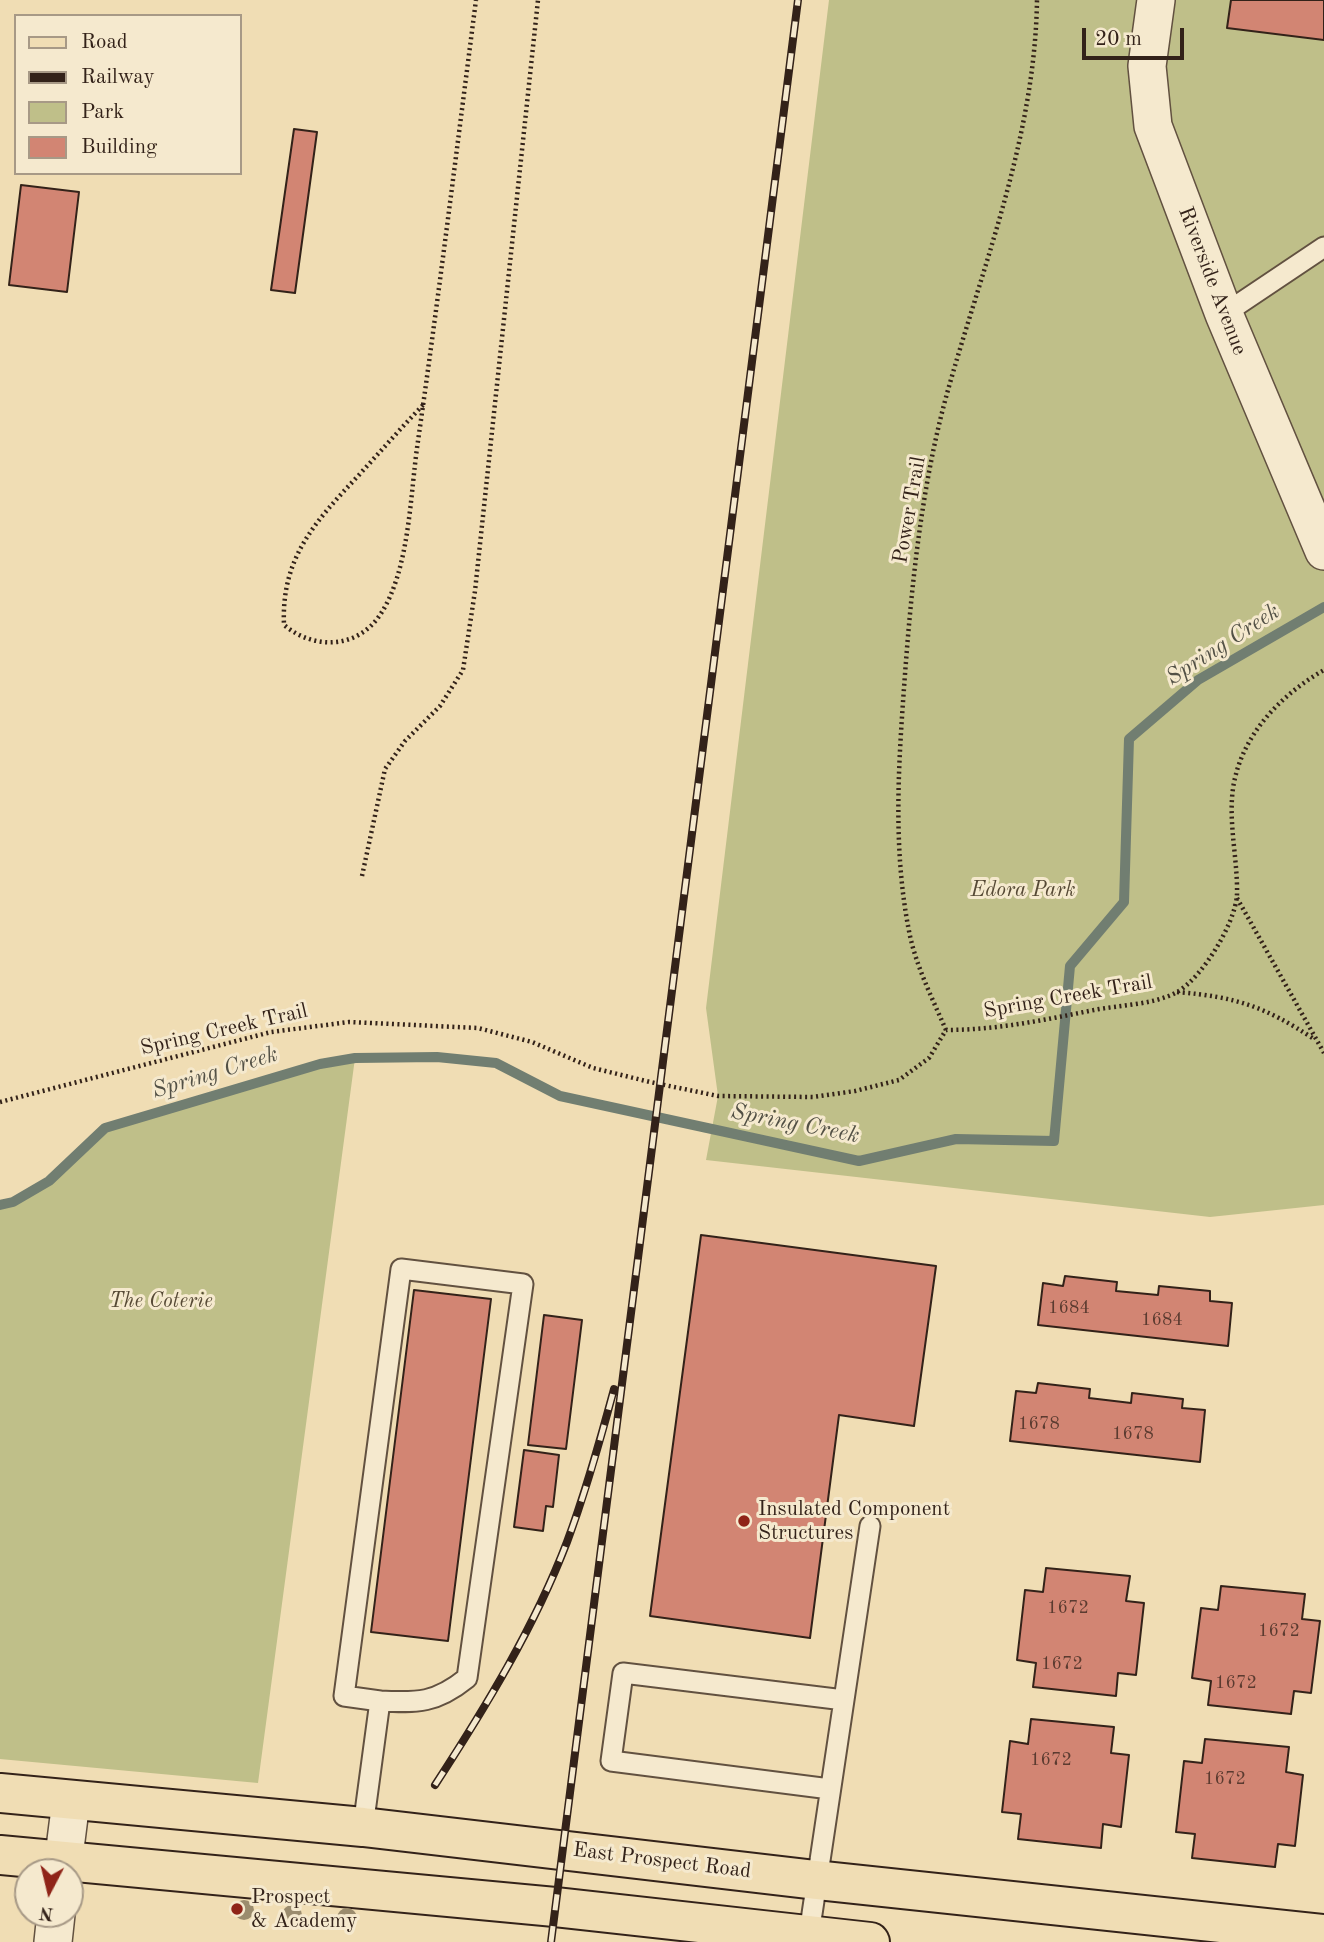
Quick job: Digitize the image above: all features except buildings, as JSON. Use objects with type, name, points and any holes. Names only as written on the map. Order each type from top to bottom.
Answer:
[{"type":"main road","name":"East Prospect Road","points":[[0,1793],[363,1827],[816,1880],[1324,1934]]},
{"type":"main road","points":[[84,1869],[555,1907],[870,1942]]},
{"type":"street","name":"Riverside Avenue","points":[[1156,0],[1147,66],[1153,126],[1224,314],[1324,551]]},
{"type":"street","points":[[63,1858],[71,1801]]},
{"type":"lane","points":[[1224,314],[1324,247]]},
{"type":"lane","points":[[401,1269],[523,1284],[467,1678],[447,1694],[418,1703],[380,1701],[344,1696],[401,1269]]},
{"type":"lane","points":[[809,1934],[870,1526]]},
{"type":"lane","points":[[830,1788],[611,1760],[622,1673],[844,1700]]},
{"type":"lane","points":[[363,1827],[380,1701]]},
{"type":"path","points":[[423,405],[314,524],[300,548],[283,601],[284,625],[298,637],[317,643],[344,641],[365,634],[380,614],[399,576],[423,405],[476,0]]},
{"type":"path","points":[[362,876],[385,769],[405,741],[440,706],[463,670],[475,591],[538,0]]},
{"type":"path","name":"Power Trail","points":[[946,1030],[910,939],[901,885],[898,762],[909,619],[947,394],[1014,172],[1024,125],[1037,0]]},
{"type":"path","name":"Spring Creek Trail","points":[[0,1102],[271,1032],[349,1022],[478,1028],[532,1042],[593,1068],[650,1082],[718,1096],[813,1097],[855,1091],[899,1080],[929,1058],[946,1030],[981,1030],[1023,1024],[1177,992],[1214,957],[1237,898],[1234,778],[1249,741],[1279,702],[1324,670]]},
{"type":"path","points":[[1237,898],[1324,1053]]},
{"type":"path","points":[[1177,992],[1246,1002],[1276,1014],[1315,1039]]},
{"type":"green space","name":"Edora Park","points":[[829,0],[1324,0],[1324,1205],[1210,1217],[706,1160],[718,1096],[706,1008]]},
{"type":"green space","name":"The Coterie","points":[[355,1058],[258,1783],[0,1759],[0,1205],[13,1202],[49,1181],[105,1128],[320,1064]]},
{"type":"waterway","name":"Spring Creek","points":[[0,1205],[13,1202],[49,1181],[105,1128],[320,1064],[355,1058],[437,1057],[496,1063],[560,1096],[859,1161],[956,1139],[1054,1141],[1070,966],[1124,902],[1129,739],[1198,680],[1324,607]]},
{"type":"railway","points":[[551,1942],[798,0]]},
{"type":"railway","points":[[435,1785],[507,1667],[554,1574],[580,1504],[614,1389]]},
{"type":"place","name":"Insulated Component Structures","points":[[744,1521]]},
{"type":"place","name":"Prospect & Academy","points":[[237,1909]]}]
